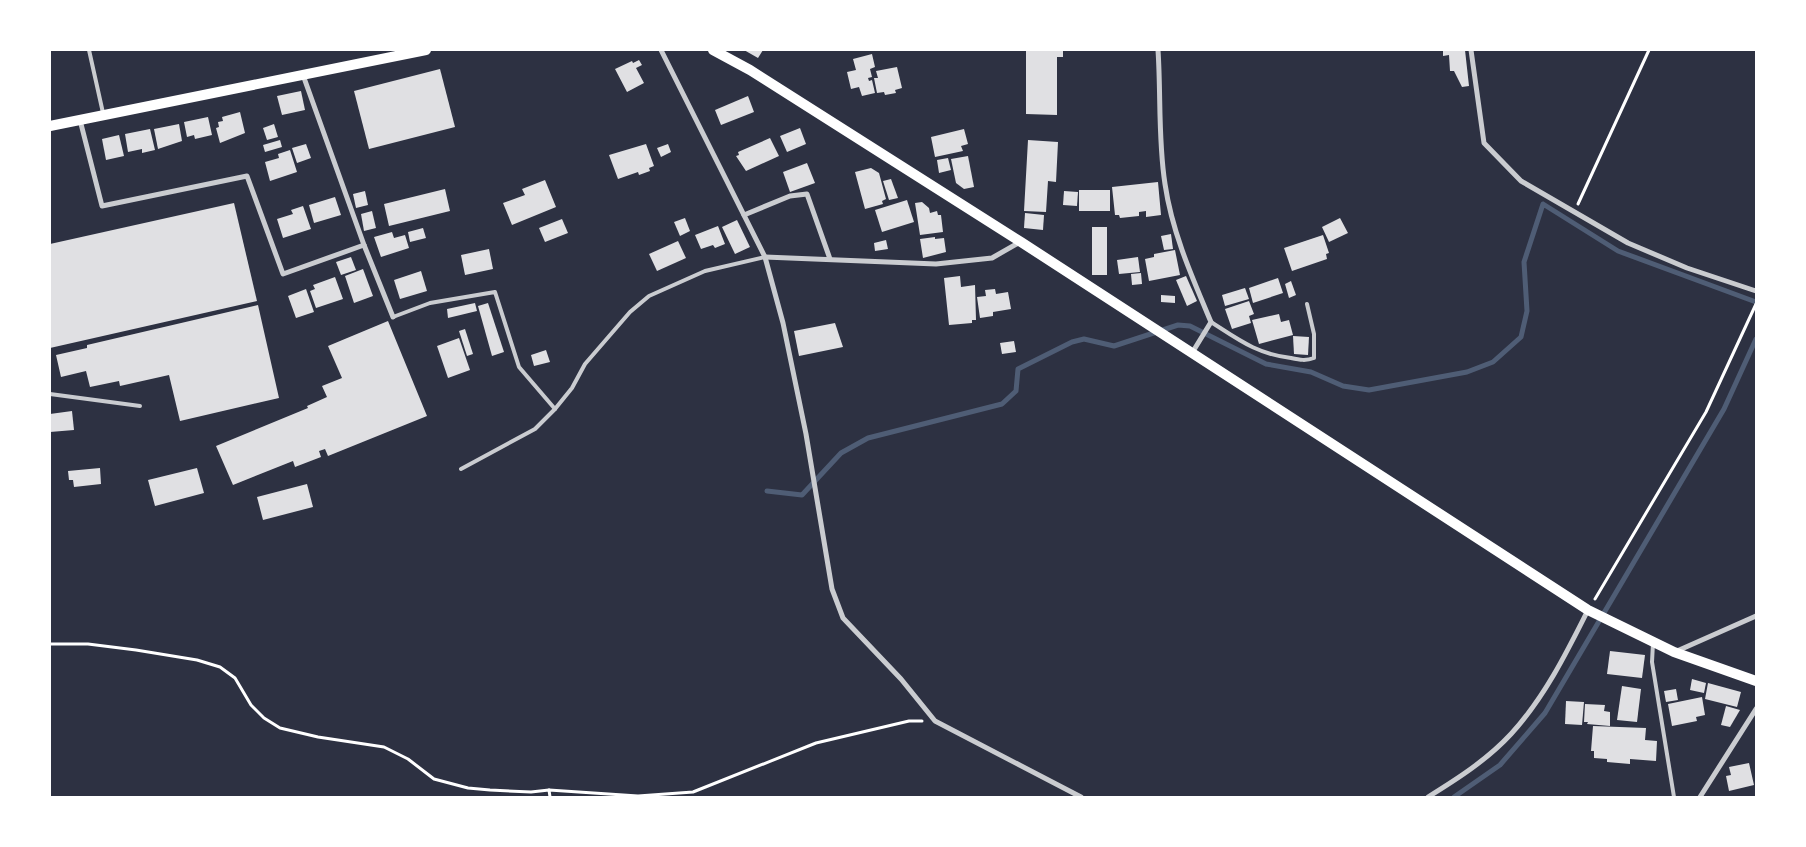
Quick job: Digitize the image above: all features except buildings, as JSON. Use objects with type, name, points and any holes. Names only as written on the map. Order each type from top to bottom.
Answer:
[{"type":"main road","points":[[50,126],[426,50]]},
{"type":"main road","points":[[713,50],[750,70],[1021,242],[1590,611],[1674,652],[1756,681]]},
{"type":"street","points":[[661,50],[765,257],[783,323],[806,434],[832,589],[843,618],[901,679],[935,721],[1080,797]]},
{"type":"street","points":[[1158,50],[1161,144],[1165,185],[1177,238],[1212,322],[1191,354]]},
{"type":"street","points":[[1471,50],[1478,112],[1484,143],[1521,181],[1628,243],[1678,265],[1734,286],[1756,291]]},
{"type":"street","points":[[303,75],[364,245],[393,317]]},
{"type":"street","points":[[80,120],[102,206],[247,176],[283,274],[364,245]]},
{"type":"street","points":[[744,215],[790,196],[807,194],[830,259]]},
{"type":"street","points":[[765,257],[936,264],[959,263],[992,258],[1021,242]]},
{"type":"street","points":[[1428,797],[1468,772],[1510,735],[1542,694],[1590,611]]},
{"type":"street","points":[[1674,652],[1756,616]]},
{"type":"street","points":[[1700,797],[1756,709]]},
{"type":"lane","points":[[89,50],[104,115]]},
{"type":"lane","points":[[461,469],[535,429],[572,388],[585,364],[630,312],[649,296],[706,271],[765,257]]},
{"type":"lane","points":[[393,317],[430,303],[495,292],[519,368],[555,409]]},
{"type":"lane","points":[[1212,322],[1253,349],[1270,356],[1307,361],[1314,358],[1314,334],[1308,304]]},
{"type":"lane","points":[[50,394],[140,406]]},
{"type":"lane","points":[[1653,643],[1652,662],[1674,797]]},
{"type":"path","points":[[1574,213],[1649,50]]},
{"type":"path","points":[[1590,611],[1706,412],[1756,304]]},
{"type":"path","points":[[50,644],[117,648],[197,660],[220,667],[235,678],[251,705],[264,718],[280,728],[318,737],[384,747],[408,758],[434,779],[450,784],[490,790],[531,792],[549,790],[638,796],[693,792],[816,743],[909,721],[935,721]]},
{"type":"path","points":[[549,790],[550,797]]},
{"type":"waterway","points":[[767,491],[802,495],[841,453],[868,438],[1002,404],[1016,391],[1018,369],[1072,342],[1084,339],[1114,346],[1178,325],[1190,326],[1266,364],[1311,372],[1343,386],[1369,390],[1467,372],[1493,362],[1521,337],[1527,311],[1524,262],[1543,204],[1618,251],[1756,302]]},
{"type":"waterway","points":[[1454,797],[1500,765],[1545,713],[1724,409],[1756,339]]}]
